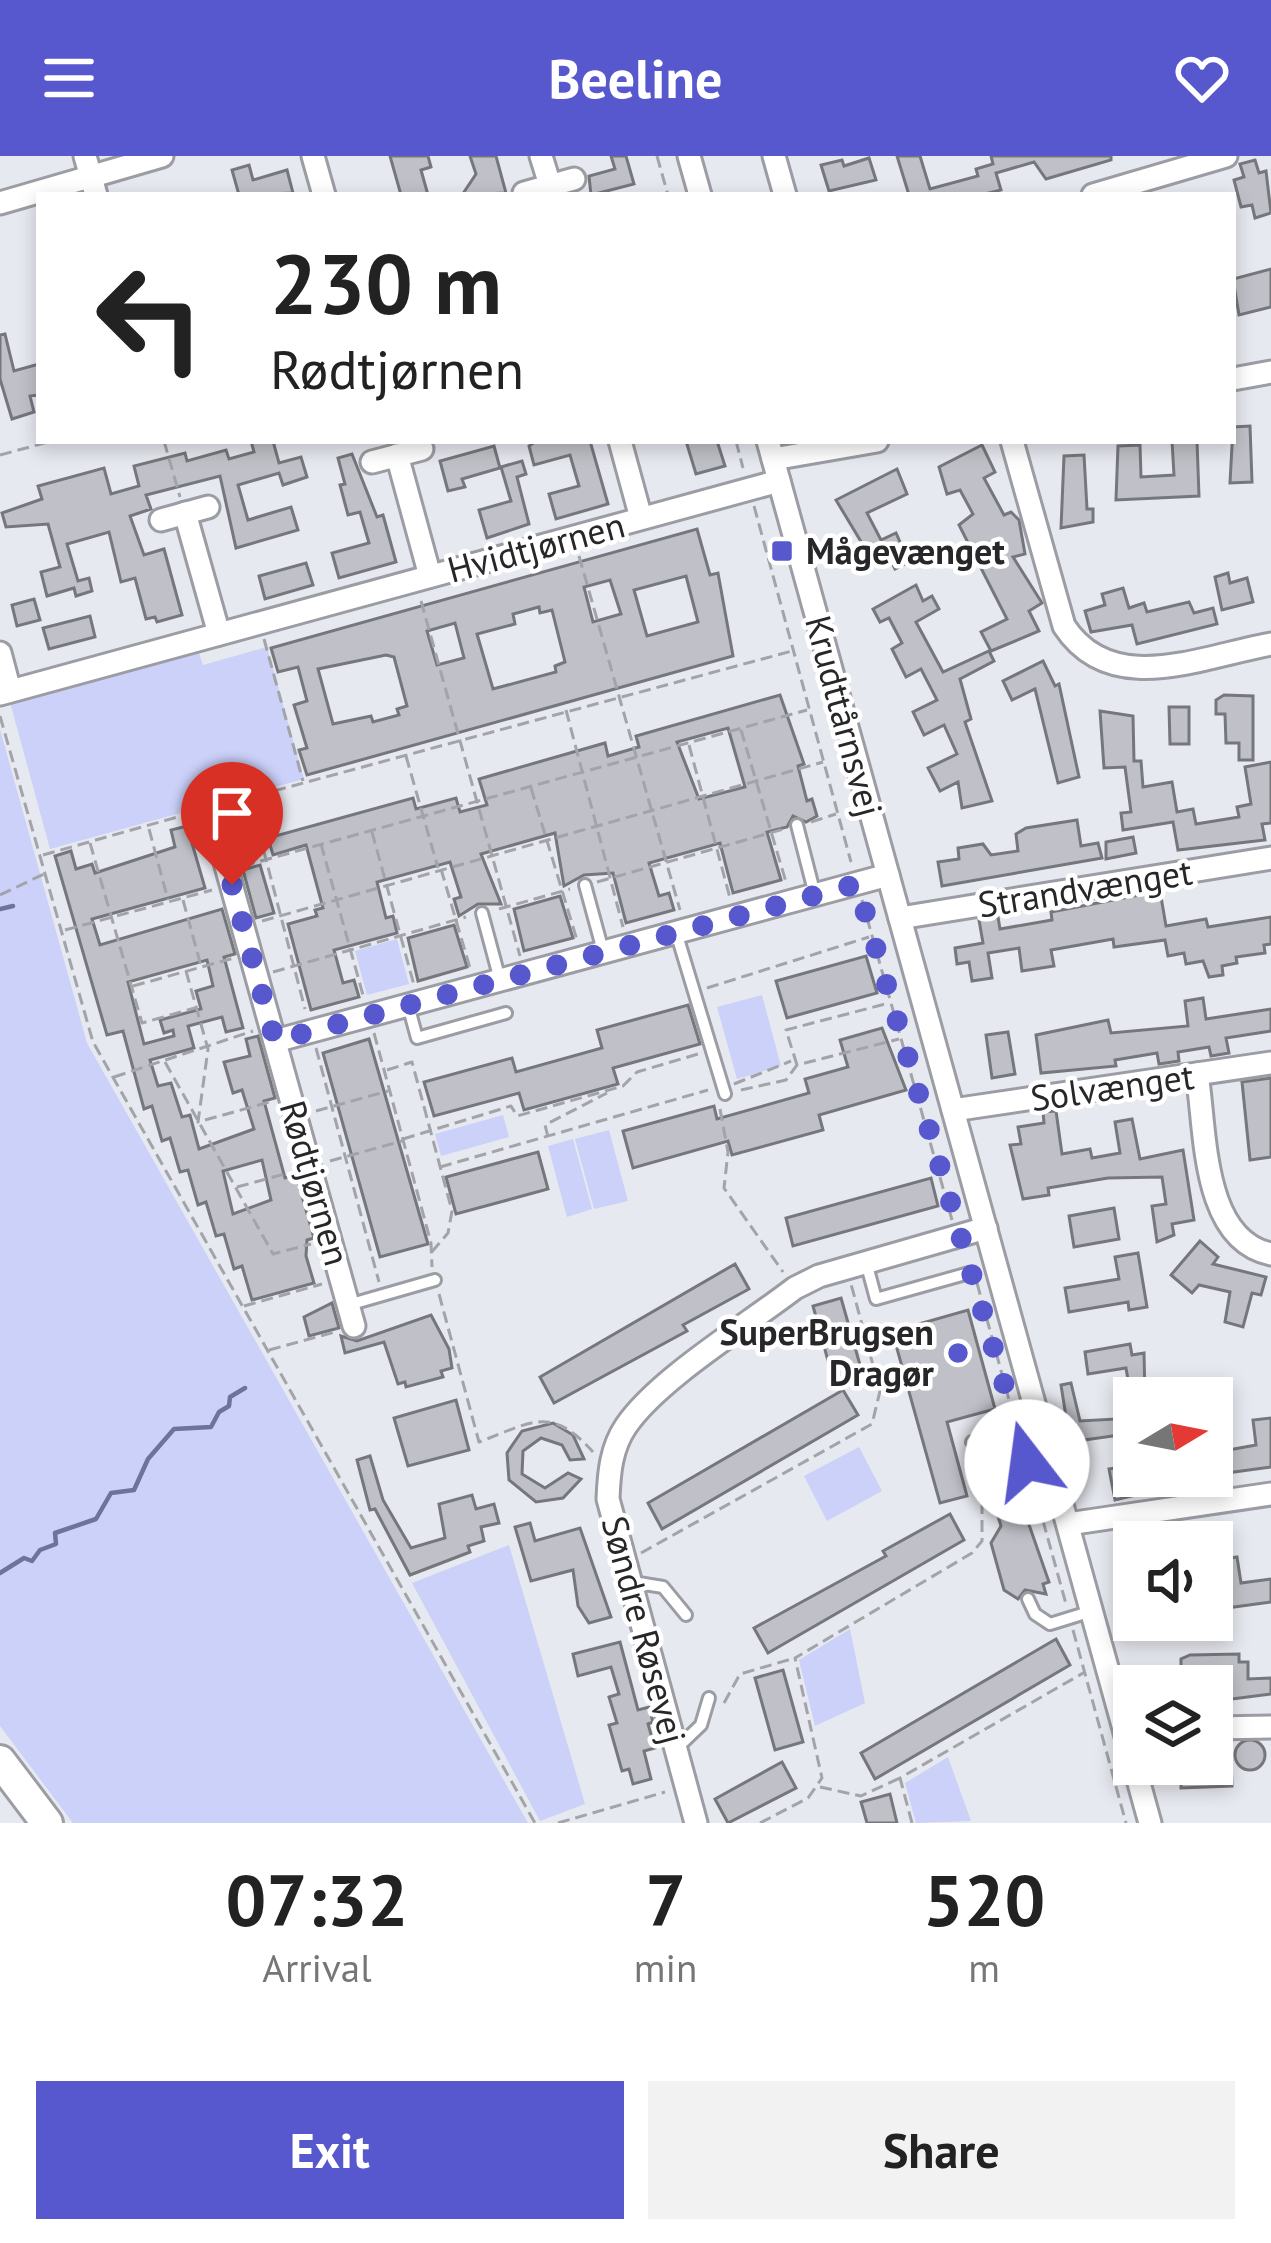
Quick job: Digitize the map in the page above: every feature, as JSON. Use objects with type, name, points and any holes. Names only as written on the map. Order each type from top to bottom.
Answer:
[{"type":"street","points":[[37,192],[162,156]]},
{"type":"street","points":[[313,156],[323,192]]},
{"type":"street","points":[[541,156],[550,185]]},
{"type":"street","points":[[689,156],[699,192]]},
{"type":"street","points":[[774,156],[784,192]]},
{"type":"street","points":[[1104,192],[1226,156]]},
{"type":"street","points":[[527,192],[574,178]]},
{"type":"street","points":[[0,203],[36,192]]},
{"type":"street","points":[[1236,378],[1271,372]]},
{"type":"street","name":"Hvidtjørnen","points":[[621,444],[641,518]]},
{"type":"street","points":[[773,460],[853,444]]},
{"type":"street","points":[[1013,444],[1064,626],[1080,650],[1100,662],[1131,668],[1271,644]]},
{"type":"street","points":[[372,462],[422,449]]},
{"type":"street","name":"Hvidtjørnen","points":[[397,455],[423,578]]},
{"type":"street","name":"Hvidtjørnen","points":[[0,653],[5,692],[749,489],[773,460]]},
{"type":"street","name":"Krudttårnsvej","points":[[773,460],[986,1228],[1026,1416],[1067,1524],[1081,1614],[1113,1690]]},
{"type":"street","points":[[160,520],[208,507]]},
{"type":"street","points":[[184,513],[219,634]]},
{"type":"street","name":"Rødtjørnen","points":[[214,823],[351,1316]]},
{"type":"street","name":"Strandvænget","points":[[900,918],[1271,858]]},
{"type":"street","points":[[275,1041],[369,1015],[411,996],[475,987],[888,875]]},
{"type":"street","name":"Solvænget","points":[[953,1110],[1271,1063]]},
{"type":"street","points":[[1197,1074],[1218,1206],[1242,1240],[1271,1254]]},
{"type":"street","points":[[610,1461],[623,1429],[645,1404],[795,1288],[856,1264],[986,1228]]},
{"type":"street","name":"Søndre Røsevej","points":[[610,1461],[608,1499],[696,1823]]},
{"type":"street","points":[[1067,1524],[1271,1494]]},
{"type":"street","points":[[1233,1728],[1271,1727]]},
{"type":"street","points":[[0,1761],[47,1823]]},
{"type":"street","name":"Krudttårnsvej","points":[[1142,1785],[1150,1823]]},
{"type":"lane","points":[[797,826],[815,895]]},
{"type":"lane","points":[[585,885],[603,952]]},
{"type":"lane","points":[[482,913],[500,980]]},
{"type":"lane","points":[[681,931],[724,1091]]},
{"type":"lane","points":[[411,996],[417,1038],[506,1012]]},
{"type":"lane","points":[[856,1264],[876,1299],[971,1271]]},
{"type":"lane","points":[[351,1316],[382,1295],[436,1280]]},
{"type":"lane","points":[[972,1442],[1026,1416]]},
{"type":"lane","points":[[995,1487],[999,1432]]},
{"type":"lane","points":[[626,1572],[663,1588],[686,1615]]},
{"type":"lane","points":[[1028,1599],[1036,1614],[1050,1624],[1081,1614]]},
{"type":"lane","points":[[676,1749],[701,1725],[708,1704]]},
{"type":"path","points":[[657,156],[667,192]]},
{"type":"path","points":[[0,455],[41,444]]},
{"type":"path","points":[[165,444],[184,513]]},
{"type":"path","points":[[737,444],[957,1237]]},
{"type":"path","points":[[574,537],[666,862],[681,931]]},
{"type":"path","points":[[423,578],[460,739],[520,957]]},
{"type":"path","points":[[260,622],[304,782]]},
{"type":"path","points":[[41,855],[792,651]]},
{"type":"path","points":[[566,710],[624,929]]},
{"type":"path","points":[[62,931],[182,898],[267,859],[808,710]]},
{"type":"path","points":[[0,716],[93,1042],[535,1823]]},
{"type":"path","points":[[741,729],[787,884]]},
{"type":"path","points":[[688,743],[730,900]]},
{"type":"path","points":[[406,754],[475,987]]},
{"type":"path","points":[[243,927],[823,762]]},
{"type":"path","points":[[531,787],[577,942]]},
{"type":"path","points":[[250,797],[382,1295]]},
{"type":"path","points":[[131,986],[202,967],[294,966],[838,814]]},
{"type":"path","points":[[148,826],[169,902]]},
{"type":"path","points":[[371,830],[411,996]]},
{"type":"path","points":[[90,842],[142,1023],[196,1008]]},
{"type":"path","points":[[321,844],[431,1243],[429,1255],[479,1442],[539,1419],[565,1425],[598,1457],[610,1461]]},
{"type":"path","points":[[0,895],[46,873]]},
{"type":"path","points":[[182,898],[202,967]]},
{"type":"path","points":[[694,992],[872,936]]},
{"type":"path","points":[[186,971],[208,1049],[198,1122]]},
{"type":"path","points":[[724,1091],[786,1080],[795,1063],[786,1030],[891,1002]]},
{"type":"path","points":[[724,1091],[795,1063],[901,1039]]},
{"type":"path","points":[[235,1187],[512,1106],[517,1116],[606,1091],[623,1086],[637,1072],[712,1050]]},
{"type":"path","points":[[384,1071],[412,1061],[452,1210],[448,1233],[429,1255]]},
{"type":"path","points":[[165,1062],[272,1254],[330,1238]]},
{"type":"path","points":[[440,1167],[716,1088],[728,1152],[724,1188],[795,1288]]},
{"type":"path","points":[[198,1122],[293,1107],[333,1107],[389,1090]]},
{"type":"path","points":[[548,1137],[545,1125],[608,1096],[606,1091]]},
{"type":"path","points":[[626,1572],[872,1424],[880,1391],[856,1264]]},
{"type":"path","points":[[971,1271],[1026,1416],[1063,1592],[1081,1614],[1085,1672],[1126,1823]]},
{"type":"path","points":[[242,1306],[341,1279]]},
{"type":"path","points":[[268,1350],[351,1316]]},
{"type":"path","points":[[708,1704],[721,1710],[740,1674],[795,1658],[972,1552],[982,1541],[972,1442]]},
{"type":"path","points":[[760,1823],[818,1786],[823,1766],[795,1658]]},
{"type":"path","points":[[818,1786],[861,1796],[1085,1672]]},
{"type":"path","points":[[900,1778],[912,1823]]},
{"type":"path","points":[[558,1823],[686,1786]]},
{"type":"shaded area","points":[[267,647],[304,779],[50,849],[10,702],[198,650],[203,665]]},
{"type":"shaded area","points":[[0,729],[87,1043],[528,1823],[73,1823],[0,1726]]},
{"type":"shaded area","points":[[397,939],[409,984],[367,995],[355,951]]},
{"type":"shaded area","points":[[762,995],[781,1066],[737,1079],[717,1007]]},
{"type":"shaded area","points":[[503,1115],[509,1137],[441,1156],[435,1134]]},
{"type":"shaded area","points":[[609,1130],[628,1201],[594,1209],[575,1139]]},
{"type":"shaded area","points":[[573,1139],[592,1209],[567,1217],[548,1146]]},
{"type":"shaded area","points":[[859,1447],[882,1491],[827,1521],[804,1476]]},
{"type":"shaded area","points":[[509,1545],[585,1804],[540,1821],[412,1583]]},
{"type":"shaded area","points":[[850,1629],[865,1703],[815,1726],[799,1660]]},
{"type":"shaded area","points":[[948,1757],[971,1821],[916,1823],[905,1783]]},
{"type":"building","points":[[390,156],[428,156],[431,167],[421,170],[427,192],[400,192]]},
{"type":"building","points":[[470,156],[496,156],[506,192],[464,192],[476,174]]},
{"type":"building","points":[[611,156],[626,156],[634,184],[591,192],[589,176],[615,169]]},
{"type":"building","points":[[897,156],[920,156],[930,189],[978,176],[976,169],[993,164],[991,156],[1111,156],[1111,160],[1046,179],[1034,162],[996,173],[1001,190],[993,192],[908,192]]},
{"type":"building","points":[[869,158],[876,180],[829,191],[821,165],[842,160],[844,166]]},
{"type":"building","points":[[1255,160],[1259,173],[1266,171],[1271,213],[1255,218],[1252,205],[1241,207],[1234,180],[1244,177],[1240,164]]},
{"type":"building","points":[[249,165],[253,180],[287,170],[293,192],[238,192],[232,170]]},
{"type":"building","points":[[1271,269],[1271,307],[1239,315],[1236,278]]},
{"type":"building","points":[[5,334],[14,371],[36,365],[36,395],[30,396],[34,412],[12,419],[0,379],[0,335]]},
{"type":"building","points":[[1250,426],[1252,482],[1230,483],[1236,427]]},
{"type":"building","points":[[252,444],[274,444],[279,463],[301,457],[307,477],[283,485],[279,473],[238,485],[248,520],[291,507],[298,530],[236,548],[220,476],[146,495],[151,509],[130,516],[144,555],[164,549],[182,615],[157,622],[155,617],[146,619],[135,578],[121,582],[109,532],[67,544],[78,581],[89,578],[92,591],[76,596],[74,588],[47,596],[41,572],[60,567],[48,524],[6,527],[2,513],[42,499],[38,486],[104,468],[111,494],[139,486],[134,466],[185,453],[187,461],[226,450],[229,459],[254,452]]},
{"type":"building","points":[[591,444],[608,504],[556,519],[549,494],[579,486],[570,455],[534,465],[529,446]]},
{"type":"building","points":[[687,444],[718,444],[725,466],[696,474]]},
{"type":"building","points":[[1172,444],[1197,444],[1199,496],[1116,500],[1118,446],[1140,445],[1141,477],[1174,475]]},
{"type":"building","points":[[982,445],[995,472],[984,478],[1004,515],[1011,512],[1019,520],[1025,554],[1013,557],[1042,603],[1029,611],[1039,631],[991,651],[981,632],[1007,619],[959,525],[973,514],[960,490],[947,494],[939,467]]},
{"type":"building","points":[[494,446],[500,468],[462,479],[465,487],[448,491],[440,461]]},
{"type":"building","points":[[352,454],[377,517],[383,515],[396,562],[339,578],[332,553],[369,543],[360,512],[348,515],[340,485],[345,484],[338,458]]},
{"type":"building","points":[[1084,455],[1087,509],[1093,509],[1093,522],[1061,528],[1064,456]]},
{"type":"building","points":[[522,461],[526,474],[517,477],[529,524],[487,538],[479,510],[511,501],[501,467]]},
{"type":"building","points":[[897,469],[907,494],[867,513],[881,540],[896,533],[909,562],[895,569],[890,559],[864,567],[858,554],[866,550],[836,500]]},
{"type":"building","points":[[697,529],[710,575],[718,573],[733,656],[307,775],[299,750],[307,748],[294,705],[307,701],[298,667],[278,672],[271,648]],"holes":[[[686,576],[698,622],[647,636],[634,590]],[[610,580],[621,614],[593,622],[584,587]],[[539,607],[540,613],[552,610],[565,662],[555,666],[556,672],[493,689],[477,634],[515,624],[513,614]],[[455,623],[464,658],[437,665],[427,631]],[[394,657],[407,706],[397,709],[399,715],[333,724],[318,669]]]},
{"type":"building","points":[[306,563],[313,585],[265,599],[259,576]]},
{"type":"building","points":[[1228,573],[1230,583],[1247,578],[1253,602],[1222,610],[1215,577]]},
{"type":"building","points":[[916,585],[923,601],[932,596],[939,609],[916,622],[943,672],[989,651],[994,661],[960,679],[971,719],[965,722],[992,801],[962,808],[958,782],[940,791],[928,768],[957,754],[944,725],[924,735],[913,712],[937,700],[921,669],[906,677],[892,649],[902,643],[889,618],[880,622],[873,609]]},
{"type":"building","points":[[1123,588],[1129,608],[1144,603],[1147,612],[1189,602],[1194,613],[1213,608],[1217,624],[1137,644],[1132,625],[1091,632],[1085,611],[1105,605],[1102,594]]},
{"type":"building","points":[[34,599],[40,620],[17,626],[12,605]]},
{"type":"building","points":[[90,616],[95,637],[49,649],[43,628]]},
{"type":"building","points":[[1043,661],[1055,686],[1059,684],[1079,777],[1058,783],[1035,689],[1012,700],[1003,681]]},
{"type":"building","points":[[780,695],[804,764],[798,766],[807,801],[812,799],[817,816],[806,822],[793,816],[787,827],[767,832],[781,880],[733,893],[720,843],[649,863],[659,896],[669,893],[674,910],[626,923],[613,873],[584,875],[564,886],[555,833],[481,854],[501,904],[478,904],[459,916],[454,899],[461,897],[450,862],[377,882],[386,918],[393,916],[397,933],[334,950],[343,983],[354,980],[359,997],[311,1010],[288,924],[317,916],[315,910],[323,908],[306,845],[273,855],[268,838],[413,798],[416,809],[456,798],[460,812],[487,805],[479,779],[605,743],[608,756],[639,747],[636,736]],"holes":[[[728,728],[745,787],[699,799],[677,742]]]},
{"type":"building","points":[[1224,695],[1253,696],[1253,760],[1239,760],[1239,743],[1226,743],[1225,714],[1216,714],[1216,700]]},
{"type":"building","points":[[1169,707],[1189,707],[1189,744],[1170,744]]},
{"type":"building","points":[[1100,711],[1133,716],[1134,761],[1141,761],[1143,787],[1172,782],[1177,812],[1193,809],[1196,824],[1239,817],[1237,807],[1251,804],[1245,767],[1271,762],[1271,823],[1262,824],[1265,840],[1178,850],[1173,822],[1123,830],[1121,813],[1131,812],[1125,767],[1104,768]]},
{"type":"building","points":[[1077,820],[1081,846],[1098,843],[1102,858],[942,886],[938,862],[959,859],[958,848],[983,844],[991,855],[1018,851],[1016,834],[1026,828]]},
{"type":"building","points":[[187,826],[205,888],[92,919],[100,945],[222,909],[235,954],[224,957],[243,1028],[226,1032],[222,1017],[188,1026],[194,1048],[150,1060],[158,1086],[171,1083],[182,1117],[190,1115],[199,1149],[254,1129],[242,1090],[233,1093],[224,1062],[250,1056],[246,1039],[258,1036],[275,1098],[264,1101],[285,1178],[296,1175],[314,1238],[307,1240],[306,1256],[314,1283],[252,1300],[242,1266],[234,1269],[224,1234],[216,1236],[206,1202],[198,1205],[188,1170],[180,1172],[170,1138],[162,1141],[152,1106],[144,1109],[123,1031],[107,1035],[55,856],[71,851],[76,869],[92,864],[95,873],[175,847],[171,830]],"holes":[[[207,960],[213,986],[196,991],[201,1009],[160,1020],[164,1033],[173,1030],[174,1036],[144,1044],[128,982]],[[262,1160],[271,1200],[233,1214],[223,1171]]]},
{"type":"building","points":[[1133,837],[1136,853],[1106,859],[1106,842]]},
{"type":"building","points":[[260,865],[274,913],[256,918],[243,870]]},
{"type":"building","points":[[1160,891],[1166,926],[1206,919],[1208,927],[1271,917],[1271,944],[1264,945],[1265,953],[1236,957],[1237,963],[1222,966],[1223,975],[1209,977],[1203,961],[1186,964],[1184,953],[1168,956],[1165,940],[1114,947],[1113,939],[1051,950],[1054,966],[1022,971],[1019,948],[988,953],[992,978],[972,981],[969,962],[957,964],[955,948],[983,943],[979,920],[998,917],[1000,929],[1052,920],[1051,912]]},
{"type":"building","points":[[560,896],[573,938],[524,951],[514,909]]},
{"type":"building","points":[[454,925],[467,967],[418,981],[408,938]]},
{"type":"building","points":[[866,956],[877,993],[787,1018],[776,981]]},
{"type":"building","points":[[1203,998],[1206,1019],[1271,1009],[1271,1031],[1226,1038],[1229,1053],[1211,1056],[1209,1047],[1178,1052],[1179,1061],[1159,1064],[1157,1053],[1115,1060],[1116,1066],[1041,1073],[1036,1035],[1108,1020],[1111,1033],[1188,1026],[1185,1001]]},
{"type":"building","points":[[688,1005],[700,1044],[613,1068],[618,1084],[524,1110],[519,1093],[434,1116],[424,1082],[512,1058],[516,1072],[602,1048],[597,1030]]},
{"type":"building","points":[[882,1028],[906,1090],[819,1115],[823,1130],[732,1155],[728,1141],[633,1168],[623,1131],[714,1106],[717,1119],[809,1093],[805,1079],[848,1067],[840,1040]]},
{"type":"building","points":[[1008,1032],[1015,1074],[992,1078],[986,1035]]},
{"type":"building","points":[[369,1039],[428,1244],[380,1257],[323,1053]]},
{"type":"building","points":[[1271,1078],[1271,1157],[1250,1160],[1242,1082]]},
{"type":"building","points":[[1056,1111],[1062,1154],[1090,1149],[1092,1158],[1120,1153],[1115,1122],[1132,1119],[1140,1159],[1183,1150],[1194,1220],[1172,1224],[1174,1235],[1157,1242],[1152,1206],[1166,1204],[1162,1177],[1108,1178],[1048,1188],[1049,1195],[1023,1199],[1010,1145],[1021,1144],[1018,1127],[1044,1123],[1043,1112]]},
{"type":"building","points":[[538,1152],[548,1189],[456,1214],[446,1177]]},
{"type":"building","points":[[931,1178],[938,1206],[793,1246],[786,1218]]},
{"type":"building","points":[[1114,1208],[1119,1239],[1074,1247],[1069,1216]]},
{"type":"building","points":[[1200,1241],[1218,1257],[1213,1264],[1266,1277],[1261,1295],[1252,1293],[1243,1327],[1225,1322],[1230,1292],[1199,1285],[1192,1293],[1171,1275]]},
{"type":"building","points":[[1138,1253],[1147,1307],[1129,1310],[1128,1302],[1069,1312],[1065,1288],[1119,1279],[1115,1257]]},
{"type":"building","points":[[735,1264],[749,1289],[683,1325],[687,1331],[554,1403],[540,1377]]},
{"type":"building","points":[[841,1298],[862,1372],[833,1379],[813,1306]]},
{"type":"building","points":[[332,1303],[339,1328],[309,1336],[304,1317]]},
{"type":"building","points":[[968,1310],[995,1409],[947,1422],[967,1496],[940,1503],[896,1345],[891,1347],[887,1333]]},
{"type":"building","points":[[431,1315],[449,1349],[452,1368],[441,1371],[443,1377],[406,1387],[405,1382],[398,1384],[384,1342],[345,1353],[341,1336],[357,1341]]},
{"type":"building","points":[[1130,1344],[1132,1355],[1144,1353],[1145,1377],[1128,1377],[1126,1368],[1088,1374],[1085,1352]]},
{"type":"building","points":[[1071,1383],[1080,1421],[1113,1419],[1113,1436],[1070,1442],[1061,1385]]},
{"type":"building","points":[[843,1390],[858,1415],[662,1529],[648,1503]]},
{"type":"building","points":[[456,1400],[469,1450],[408,1466],[394,1418]]},
{"type":"building","points":[[1271,1418],[1271,1467],[1233,1472],[1233,1449],[1256,1445],[1253,1420]]},
{"type":"building","points":[[553,1423],[573,1435],[584,1459],[570,1460],[562,1445],[541,1438],[523,1451],[522,1474],[545,1488],[568,1473],[581,1479],[563,1498],[536,1502],[509,1480],[507,1453],[522,1431]]},
{"type":"building","points":[[370,1456],[383,1500],[411,1548],[445,1538],[439,1504],[472,1495],[476,1509],[494,1504],[499,1523],[481,1527],[484,1541],[468,1546],[470,1552],[410,1575],[375,1509],[370,1510],[357,1460]]},
{"type":"building","points":[[1005,1488],[1019,1496],[1049,1582],[1043,1584],[1046,1594],[1025,1590],[1018,1599],[1004,1590],[991,1543],[1001,1526],[992,1497]]},
{"type":"building","points":[[950,1514],[964,1540],[768,1653],[754,1628],[886,1556],[883,1551]]},
{"type":"building","points":[[530,1523],[535,1541],[580,1528],[611,1617],[589,1623],[578,1606],[573,1570],[531,1581],[515,1527]]},
{"type":"building","points":[[1237,1557],[1241,1583],[1271,1579],[1271,1602],[1233,1607],[1233,1558]]},
{"type":"building","points":[[1056,1639],[1070,1665],[875,1779],[861,1753]]},
{"type":"building","points":[[620,1642],[638,1710],[649,1707],[653,1722],[648,1724],[655,1748],[644,1751],[651,1779],[633,1784],[629,1769],[622,1771],[609,1725],[617,1723],[609,1697],[619,1694],[611,1667],[578,1676],[573,1654]]},
{"type":"building","points":[[1239,1654],[1239,1662],[1248,1662],[1248,1679],[1271,1678],[1271,1694],[1233,1699],[1233,1665],[1181,1665],[1181,1659]]},
{"type":"building","points":[[783,1670],[803,1742],[775,1750],[755,1678]]},
{"type":"building","points":[[1250,1740],[1261,1744],[1265,1755],[1261,1766],[1250,1770],[1239,1766],[1235,1755],[1239,1744]]},
{"type":"building","points":[[782,1762],[796,1788],[728,1823],[715,1799]]},
{"type":"building","points":[[1181,1785],[1232,1785],[1232,1786]]},
{"type":"building","points":[[890,1794],[897,1823],[867,1823],[861,1802]]},
{"type":"waterway","points":[[0,909],[13,906]]},
{"type":"waterway","points":[[0,1573],[24,1558],[32,1561],[40,1550],[56,1544],[55,1533],[96,1519],[111,1493],[134,1490],[148,1459],[174,1429],[211,1427],[219,1412],[229,1406],[230,1397],[245,1388]]},
{"type":"place","name":"Mågevænget","points":[[782,551]]},
{"type":"place","name":"SuperBrugsen Dragør","points":[[958,1353]]},
{"type":"route","points":[[232,885],[275,1041],[857,884],[957,1237],[968,1249],[1027,1462]]}]
